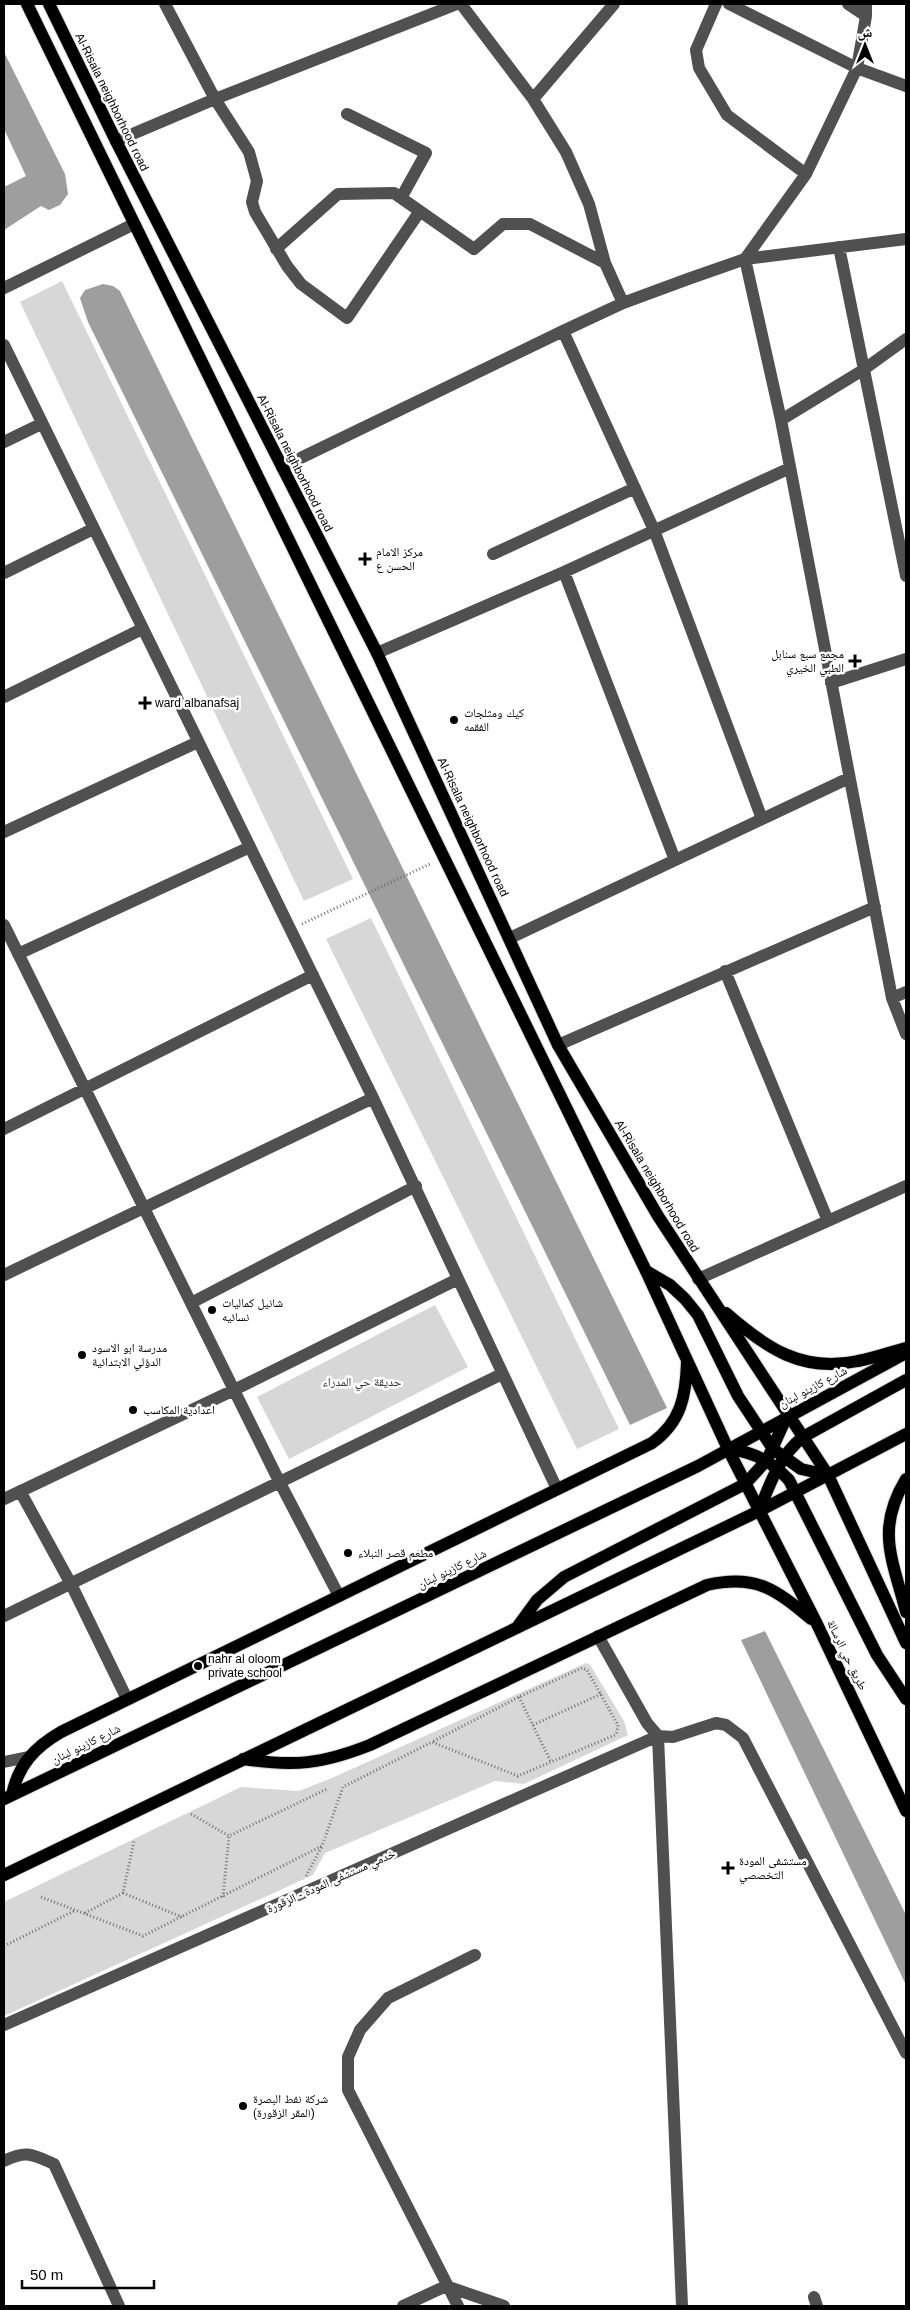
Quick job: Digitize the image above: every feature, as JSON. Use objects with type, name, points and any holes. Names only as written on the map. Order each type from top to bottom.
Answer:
[{"type":"main road","points":[[27,4],[646,1270],[728,1449],[759,1511]]},
{"type":"main road","name":"Al-Risala neighborhood road","points":[[49,4],[116,141],[377,654],[558,1045],[658,1216],[787,1416],[828,1475],[906,1643]]},
{"type":"main road","points":[[646,1270],[670,1285],[698,1315],[738,1396],[761,1431],[775,1459],[796,1493],[877,1655],[906,1699]]},
{"type":"main road","points":[[713,1301],[767,1346],[787,1356],[810,1363],[825,1365],[856,1362],[906,1348]]},
{"type":"main road","name":"شارع كازينو لبنان","points":[[8,1797],[698,1466],[906,1353]]},
{"type":"main road","points":[[8,1797],[28,1757],[49,1739],[127,1699],[642,1449],[669,1429],[675,1420],[684,1400],[687,1358]]},
{"type":"main road","points":[[516,1628],[537,1600],[564,1577],[745,1484],[803,1438],[906,1380]]},
{"type":"main road","points":[[759,1511],[787,1416]]},
{"type":"main road","points":[[4,1875],[796,1493],[906,1434]]},
{"type":"main road","points":[[728,1449],[746,1451],[801,1469],[828,1475]]},
{"type":"main road","points":[[906,1479],[893,1503],[889,1529],[889,1546],[891,1564],[906,1612]]},
{"type":"main road","name":"طريق حي الرسالة","points":[[759,1511],[817,1624],[906,1812]]},
{"type":"main road","points":[[243,1759],[275,1764],[308,1764],[340,1757],[370,1745],[707,1585],[736,1580],[758,1584],[773,1590],[817,1624]]},
{"type":"street","points":[[165,4],[215,99],[249,152],[257,181],[252,202],[255,212],[276,249],[301,284],[347,318],[420,211]]},
{"type":"street","points":[[116,141],[215,99],[459,4],[533,99],[566,152],[585,196],[605,263],[623,304]]},
{"type":"street","points":[[533,99],[614,4]]},
{"type":"street","points":[[716,4],[696,50],[699,68],[727,114],[806,174]]},
{"type":"street","points":[[729,4],[857,68],[906,86]]},
{"type":"street","points":[[848,4],[866,10],[857,68],[806,174],[745,258],[781,420],[892,998],[906,1034]]},
{"type":"street","points":[[347,114],[426,153],[401,198]]},
{"type":"street","points":[[276,249],[338,194],[394,193],[474,249],[503,224],[530,224],[605,263]]},
{"type":"street","points":[[4,288],[134,224]]},
{"type":"street","points":[[282,468],[563,331],[623,304],[745,258],[906,240]]},
{"type":"street","points":[[839,247],[906,576]]},
{"type":"street","points":[[563,331],[654,530],[762,819]]},
{"type":"street","points":[[781,420],[863,370],[906,339]]},
{"type":"street","points":[[4,345],[41,424],[416,1186],[557,1489]]},
{"type":"street","points":[[4,442],[41,424]]},
{"type":"street","points":[[377,654],[564,572],[790,468]]},
{"type":"street","points":[[493,554],[636,488]]},
{"type":"street","points":[[4,573],[93,530]]},
{"type":"street","points":[[564,572],[675,860]]},
{"type":"street","points":[[4,697],[142,629]]},
{"type":"street","points":[[831,682],[906,659]]},
{"type":"street","points":[[4,832],[198,742]]},
{"type":"street","points":[[510,938],[850,778]]},
{"type":"street","points":[[18,954],[250,847]]},
{"type":"street","points":[[558,1045],[875,907]]},
{"type":"street","points":[[4,925],[279,1481],[339,1596]]},
{"type":"street","points":[[725,971],[828,1221]]},
{"type":"street","points":[[4,1129],[313,975]]},
{"type":"street","points":[[892,998],[906,992]]},
{"type":"street","points":[[4,1275],[373,1098]]},
{"type":"street","points":[[191,1304],[416,1186]]},
{"type":"street","points":[[698,1279],[906,1186]]},
{"type":"street","points":[[4,1499],[234,1390],[458,1279]]},
{"type":"street","points":[[4,1616],[502,1374]]},
{"type":"street","points":[[20,1491],[71,1584],[127,1699]]},
{"type":"street","points":[[598,1636],[647,1723],[658,1736],[682,2306]]},
{"type":"street","name":"خدمي مستشفى المودة - الزقورة","points":[[4,2025],[658,1736],[673,1737],[716,1723],[726,1725],[743,1738],[906,2053]]},
{"type":"street","points":[[4,1762],[28,1757]]},
{"type":"street","points":[[458,2306],[446,2286],[348,2090],[348,2057],[360,2030],[388,1998],[475,1955]]},
{"type":"street","points":[[4,2161],[19,2154],[33,2154],[54,2164],[119,2306]]},
{"type":"street","points":[[403,2306],[446,2286],[504,2306]]},
{"type":"path","points":[[291,929],[422,867]]},
{"type":"path","points":[[41,1897],[143,1936],[222,1898],[322,1846],[343,1787],[520,1697],[582,1668],[587,1670],[618,1724],[617,1732],[518,1776],[432,1742]]},
{"type":"path","points":[[533,1725],[601,1694]]},
{"type":"path","points":[[520,1697],[551,1762]]},
{"type":"path","points":[[229,1836],[327,1790]]},
{"type":"path","points":[[191,1814],[229,1836]]},
{"type":"path","points":[[222,1898],[229,1836]]},
{"type":"path","points":[[123,1894],[134,1841]]},
{"type":"path","points":[[84,1914],[123,1894],[182,1917]]},
{"type":"path","points":[[4,1946],[76,1910]]},
{"type":"path","points":[[143,1936],[145,1943]]},
{"type":"green space","points":[[62,281],[353,879],[304,901],[20,302]]},
{"type":"green space","points":[[371,918],[619,1429],[577,1449],[326,939]]},
{"type":"green space","name":"حديقة حي المدراء","points":[[435,1305],[468,1367],[289,1459],[257,1397]]},
{"type":"green space","points":[[586,1663],[590,1665],[624,1721],[628,1735],[524,1784],[495,1781],[325,1853],[313,1875],[4,2016],[4,1902],[241,1787],[299,1791],[332,1778]]},
{"type":"shaded area","points":[[4,52],[65,174],[68,194],[60,205],[49,210],[41,206],[4,230],[4,187],[26,176],[4,129]]},
{"type":"shaded area","points":[[103,284],[113,286],[120,291],[667,1408],[630,1425],[88,322],[80,298],[85,290]]},
{"type":"shaded area","points":[[765,1631],[906,1915],[906,1985],[741,1640]]},
{"type":"place","name":"مركز الامام الحسن ع","points":[[365,559]]},
{"type":"place","name":"مجمع سبع سنابل الطبي الخيري","points":[[855,661]]},
{"type":"place","name":"ward albanafsaj","points":[[145,703]]},
{"type":"place","name":"كيك ومثلجات الفقمه","points":[[454,720]]},
{"type":"place","name":"شانيل كماليات نسائيه","points":[[212,1310]]},
{"type":"place","name":"مدرسة ابو الاسود الدؤلي الابتدائية","points":[[82,1355]]},
{"type":"place","name":"اعدادية المكاسب","points":[[133,1410]]},
{"type":"place","name":"مطعم قصر النبلاء","points":[[348,1553]]},
{"type":"place","name":"nahr al oloom private school","points":[[198,1666]]},
{"type":"place","name":"مستشفى المودة التخصصي","points":[[728,1868]]},
{"type":"place","name":"شركة نفط البصرة (المقر الزقورة)","points":[[243,2106]]}]
